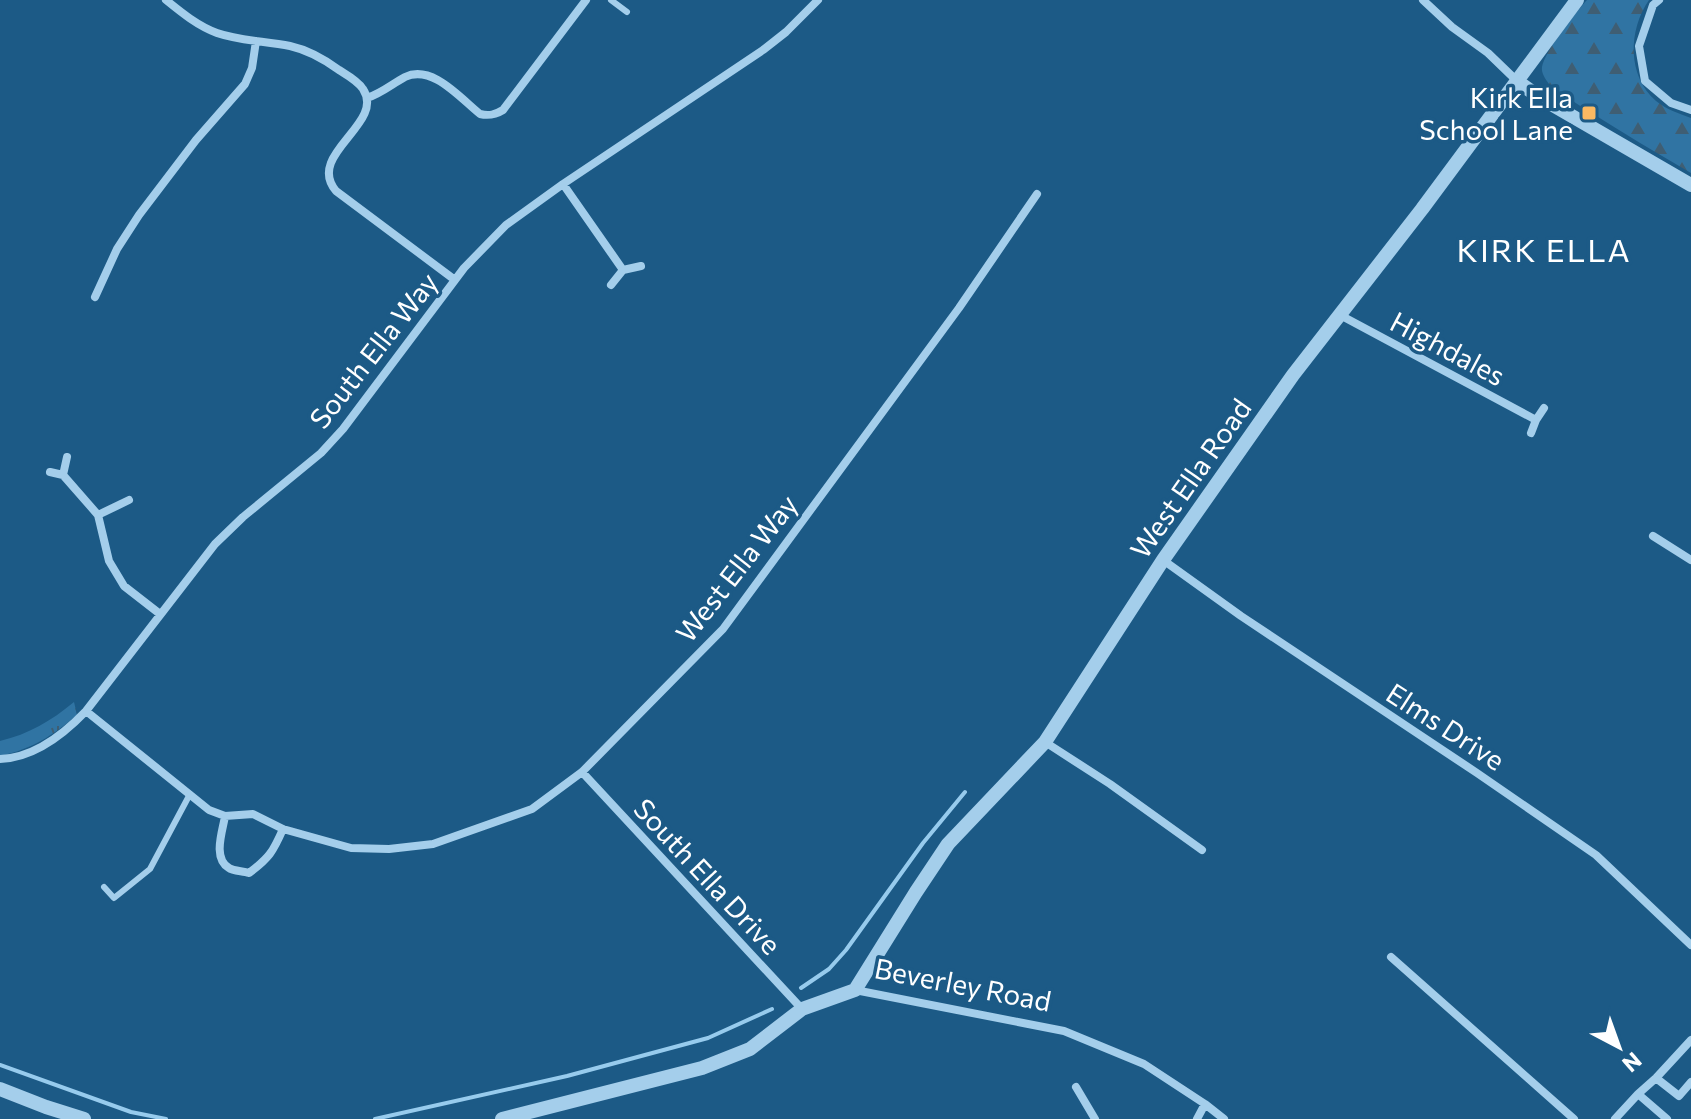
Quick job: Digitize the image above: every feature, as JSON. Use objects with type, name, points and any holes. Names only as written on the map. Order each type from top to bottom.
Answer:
[{"type":"street","points":[[166,0],[208,29],[231,37],[292,47],[317,56],[360,85],[367,98],[367,109],[329,165],[329,181],[336,191],[455,280]]},
{"type":"street","points":[[367,98],[404,78],[424,74],[434,77],[480,114],[489,116],[498,113],[586,0]]},
{"type":"street","name":"South Ella Way","points":[[0,759],[25,754],[44,745],[86,711],[215,544],[321,453],[343,429],[455,280],[506,225],[763,50],[818,0]]},
{"type":"street","points":[[1423,0],[1539,97],[1691,185]]},
{"type":"street","name":"West Ella Road","points":[[855,990],[948,844],[1045,742],[1163,560],[1293,375],[1577,0]]},
{"type":"street","points":[[1659,0],[1653,5],[1639,46],[1645,81],[1671,103],[1691,110]]},
{"type":"street","points":[[95,297],[117,249],[139,215],[196,140],[245,84],[252,68],[256,41]]},
{"type":"street","points":[[563,184],[623,270]]},
{"type":"street","name":"West Ella Way","points":[[86,711],[209,810],[225,816],[253,814],[283,829],[351,848],[389,849],[433,844],[532,809],[582,772],[723,629],[959,308],[1037,194]]},
{"type":"street","points":[[611,285],[623,270],[641,266]]},
{"type":"street","name":"Highdales","points":[[1340,315],[1536,420]]},
{"type":"street","points":[[1531,433],[1544,408]]},
{"type":"street","points":[[63,475],[67,457]]},
{"type":"street","points":[[50,472],[63,475],[98,515],[109,561],[124,586],[160,614]]},
{"type":"street","points":[[98,515],[129,500]]},
{"type":"street","points":[[1653,536],[1691,560]]},
{"type":"street","name":"Elms Drive","points":[[1163,560],[1596,855],[1691,945]]},
{"type":"street","points":[[1045,742],[1202,850]]},
{"type":"street","name":"South Ella Drive","points":[[582,772],[802,1009]]},
{"type":"street","points":[[225,816],[219,841],[222,861],[229,868],[249,873],[266,860],[283,829]]},
{"type":"street","points":[[1391,957],[1574,1119]]},
{"type":"street","name":"Beverley Road","points":[[502,1119],[702,1068],[750,1049],[802,1009],[855,990],[1064,1031],[1144,1064],[1224,1119]]},
{"type":"street","points":[[1615,1119],[1691,1040]]},
{"type":"street","points":[[1656,1078],[1679,1096],[1691,1082]]},
{"type":"street","points":[[1076,1087],[1095,1119]]},
{"type":"street","points":[[0,1089],[84,1119]]},
{"type":"street","points":[[1083,1098],[1092,1094]]},
{"type":"street","points":[[1638,1094],[1667,1119]]},
{"type":"street","points":[[1197,1119],[1205,1104]]},
{"type":"lane","points":[[611,0],[627,12]]},
{"type":"lane","points":[[104,887],[114,898],[150,869],[190,794]]},
{"type":"green space","points":[[1587,0],[1649,0],[1634,39],[1636,66],[1640,79],[1656,101],[1691,118],[1691,173],[1563,95],[1545,78],[1542,72],[1544,60]]},
{"type":"green space","points":[[74,702],[77,715],[59,729],[41,741],[0,756],[0,741],[39,726]]},
{"type":"waterway","points":[[801,988],[829,969],[846,950],[923,843],[965,792]]},
{"type":"waterway","points":[[375,1119],[567,1076],[708,1038],[772,1009]]},
{"type":"waterway","points":[[0,1065],[131,1112],[166,1119]]},
{"type":"place","name":"Kirk Ella School Lane","points":[[1589,113]]},
{"type":"district","name":"KIRK ELLA","points":[[1544,249]]}]
